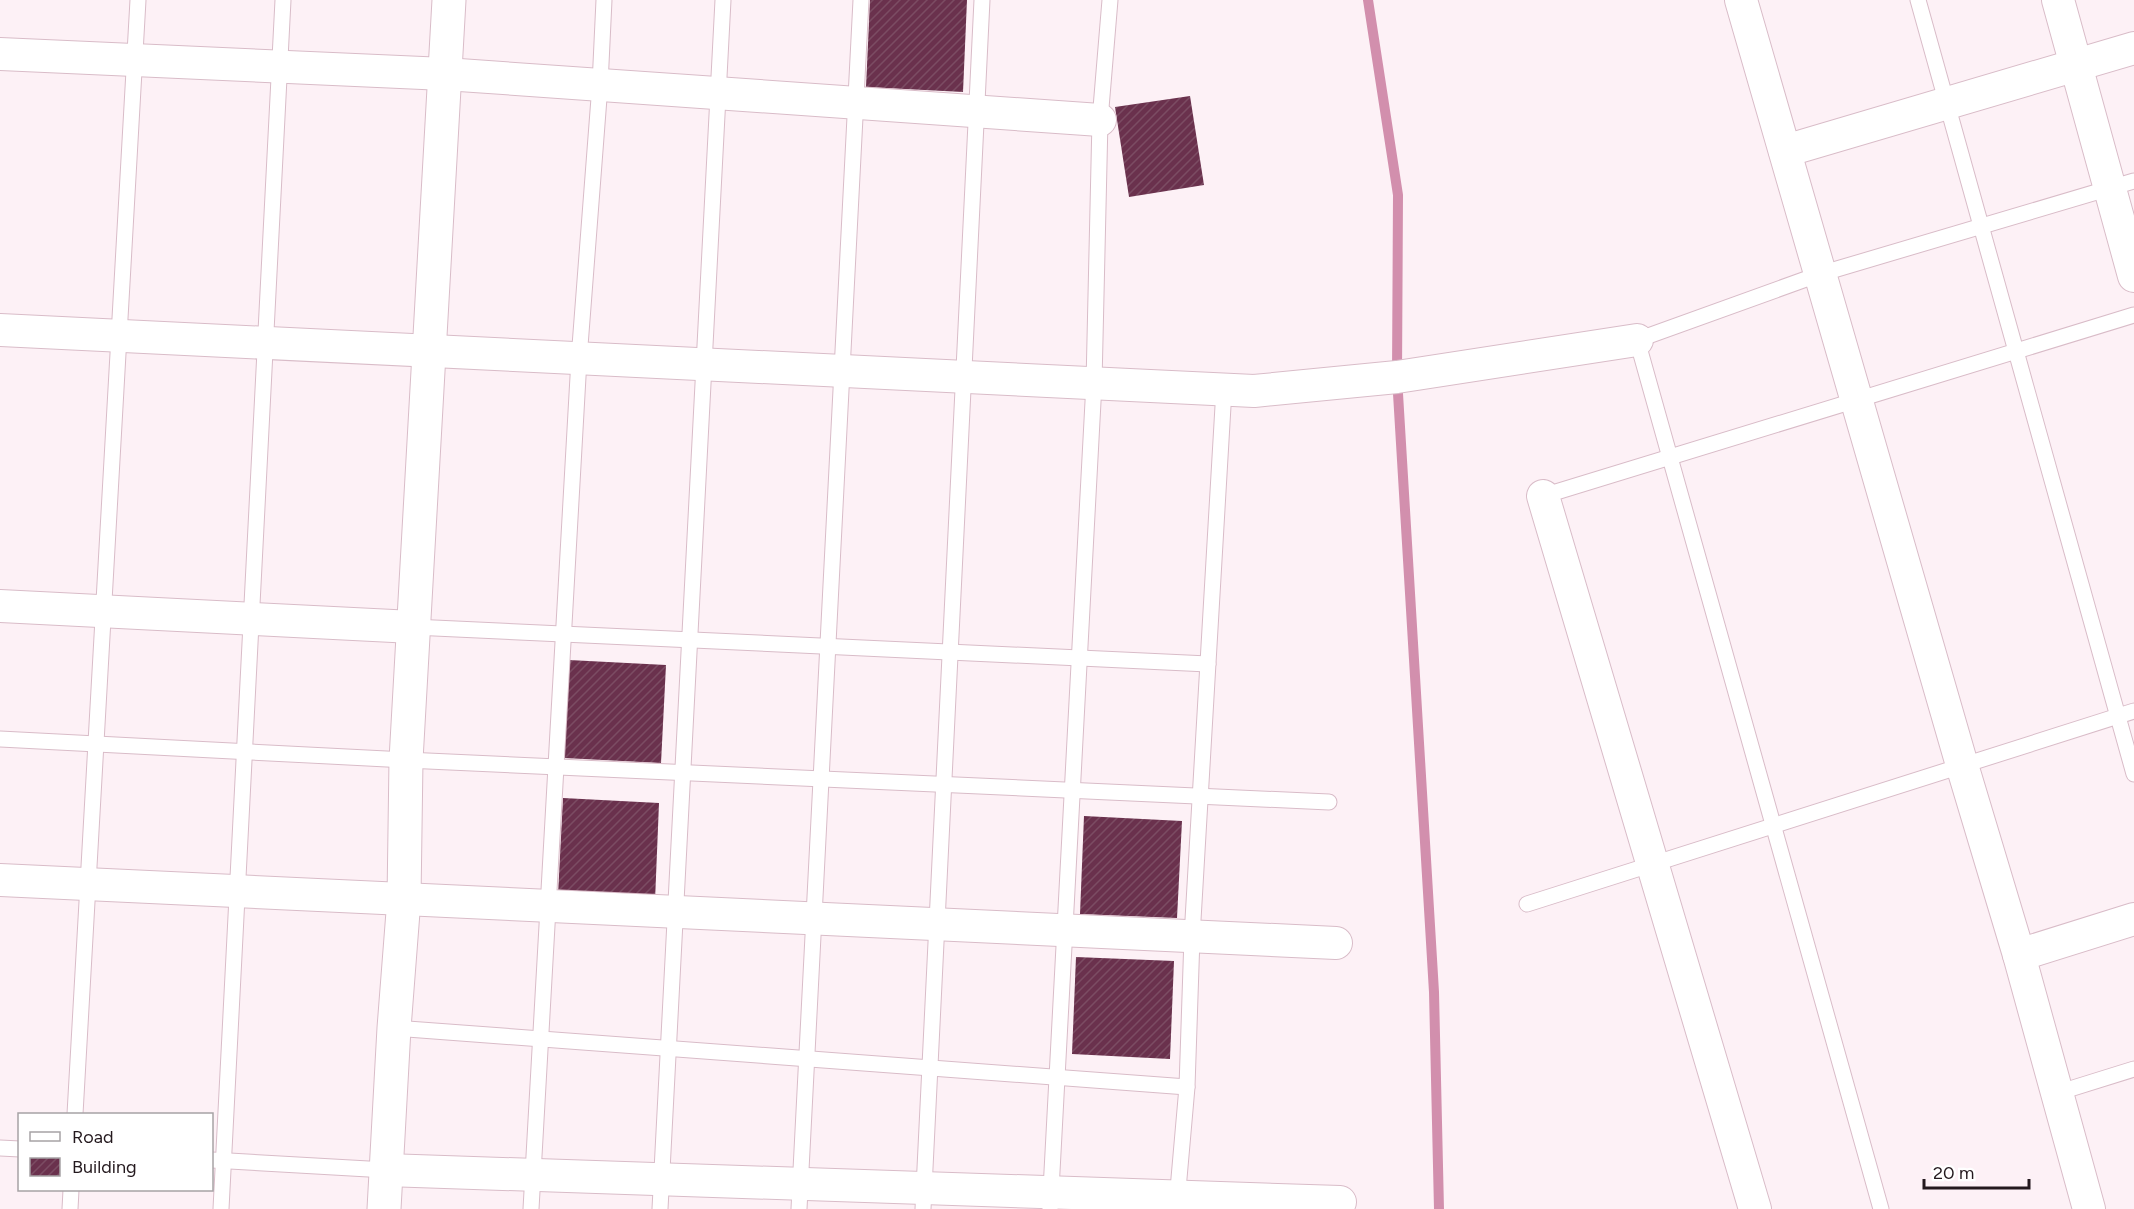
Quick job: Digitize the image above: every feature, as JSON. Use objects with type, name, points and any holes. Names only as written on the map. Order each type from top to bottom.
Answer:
[{"type":"street","points":[[384,1209],[404,899],[406,760],[449,0]]},
{"type":"street","points":[[1741,0],[2019,955],[2089,1209]]},
{"type":"street","points":[[2058,0],[2076,65],[2122,185],[2134,276]]},
{"type":"street","points":[[1785,151],[2134,48]]},
{"type":"street","points":[[0,54],[445,74],[1100,120]]},
{"type":"street","points":[[0,330],[1254,391],[1397,377],[1637,340]]},
{"type":"street","points":[[1543,496],[1755,1209]]},
{"type":"street","points":[[0,606],[413,627]]},
{"type":"street","points":[[0,880],[1336,943]]},
{"type":"street","points":[[2019,955],[2134,919]]},
{"type":"street","points":[[386,1170],[532,1175],[661,1194],[1177,1202],[1340,1202]]},
{"type":"lane","points":[[75,1113],[138,0]]},
{"type":"lane","points":[[221,1209],[218,1161],[238,891],[283,0]]},
{"type":"lane","points":[[531,1209],[579,358],[600,85],[604,0]]},
{"type":"lane","points":[[661,1194],[723,0]]},
{"type":"lane","points":[[800,1196],[861,0]]},
{"type":"lane","points":[[923,1198],[982,0]]},
{"type":"lane","points":[[1050,1200],[1094,383],[1100,120],[1110,0]]},
{"type":"lane","points":[[1918,0],[2134,774]]},
{"type":"lane","points":[[1881,1209],[1637,340],[1820,274],[2122,185]]},
{"type":"lane","points":[[1543,496],[2134,315]]},
{"type":"lane","points":[[1177,1202],[1187,1087],[1192,937],[1224,389]]},
{"type":"lane","points":[[413,627],[1208,664]]},
{"type":"lane","points":[[1527,904],[2134,711]]},
{"type":"lane","points":[[0,739],[1329,802]]},
{"type":"lane","points":[[394,1028],[1187,1087]]},
{"type":"lane","points":[[2057,1093],[2134,1069]]},
{"type":"lane","points":[[0,1148],[18,1149]]},
{"type":"lane","points":[[218,1161],[386,1170]]},
{"type":"lane","points":[[69,1209],[71,1191]]},
{"type":"building","points":[[870,0],[967,0],[963,92],[866,87]]},
{"type":"building","points":[[1190,96],[1204,185],[1129,197],[1115,107]]},
{"type":"building","points":[[569,660],[666,665],[661,763],[564,758]]},
{"type":"building","points":[[563,798],[659,803],[655,901],[558,895]]},
{"type":"building","points":[[1084,816],[1182,821],[1177,918],[1080,914]]},
{"type":"building","points":[[1076,957],[1174,961],[1170,1059],[1072,1054]]},
{"type":"waterway","points":[[1368,0],[1398,195],[1397,377],[1434,992],[1439,1209]]}]
